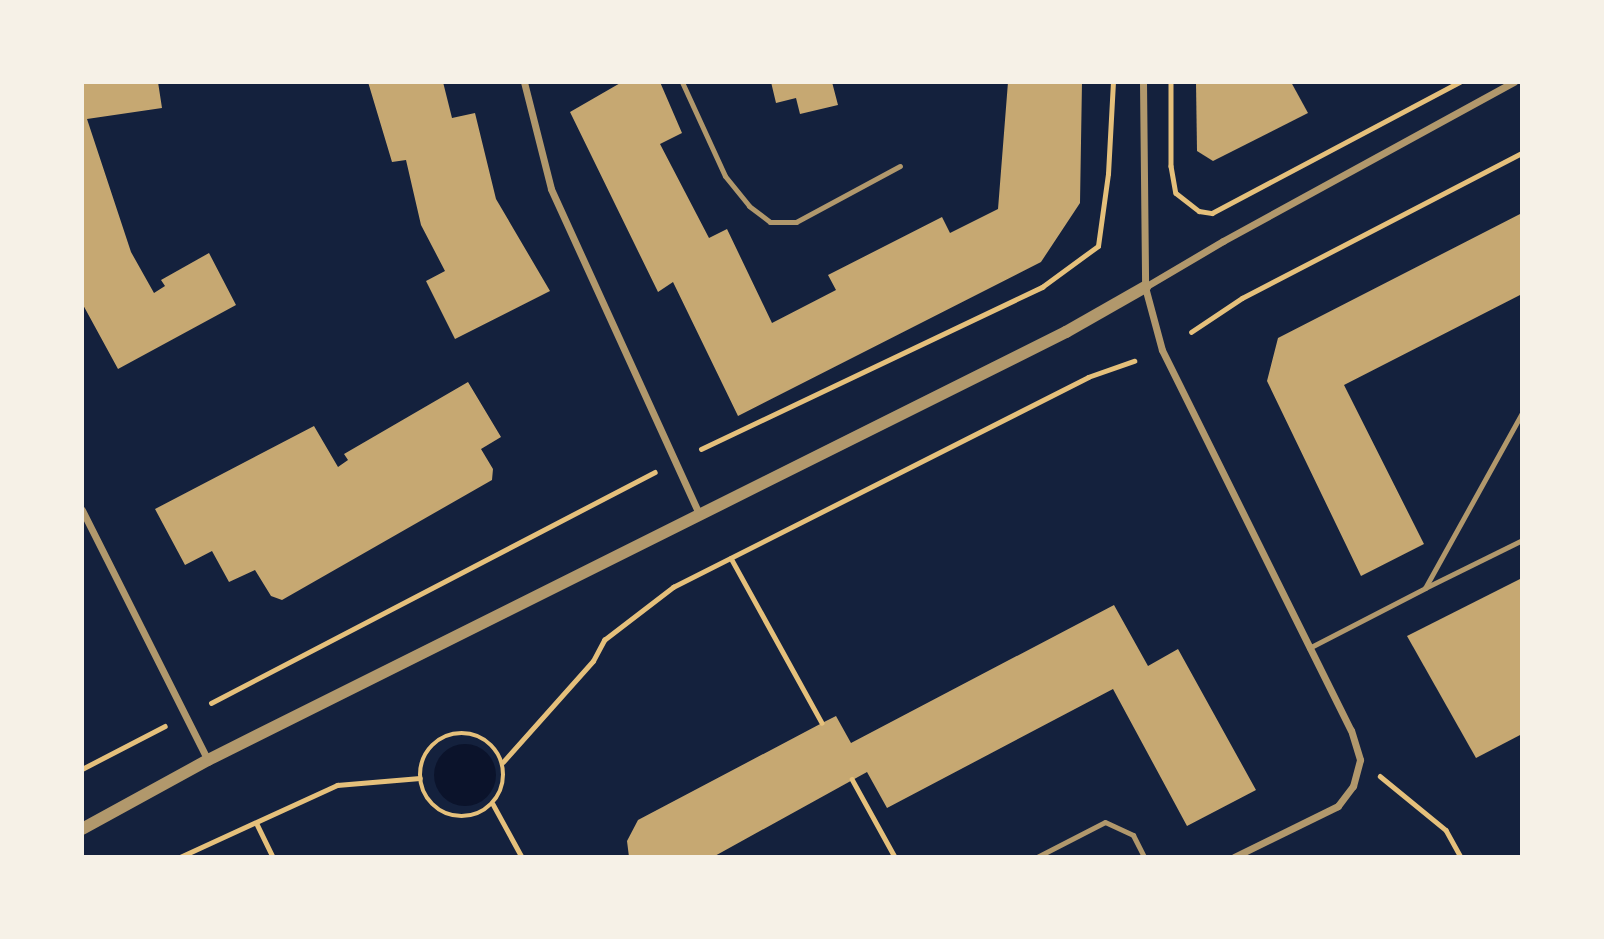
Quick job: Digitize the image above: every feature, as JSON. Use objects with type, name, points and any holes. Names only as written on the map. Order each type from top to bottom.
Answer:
[{"type":"street","points":[[524,82],[551,189],[699,514]]},
{"type":"street","points":[[1143,82],[1145,287],[1162,350],[1351,730],[1360,760],[1353,786],[1338,806],[1234,857]]},
{"type":"street","points":[[82,829],[208,760],[1066,332],[1223,240],[1514,82]]},
{"type":"street","points":[[82,510],[208,760]]},
{"type":"lane","points":[[682,82],[726,176],[749,206],[770,222],[796,222],[900,166]]},
{"type":"lane","points":[[1425,588],[1522,414]]},
{"type":"lane","points":[[1309,648],[1522,540]]},
{"type":"lane","points":[[1037,857],[1105,822],[1133,835],[1144,857]]},
{"type":"path","points":[[701,449],[1042,287],[1098,246],[1108,174],[1113,82]]},
{"type":"path","points":[[1171,82],[1171,166],[1176,193],[1199,211],[1212,213],[1459,82]]},
{"type":"path","points":[[1191,332],[1242,298],[1522,153]]},
{"type":"path","points":[[503,762],[593,661],[604,640],[673,587],[1088,377],[1134,361]]},
{"type":"path","points":[[211,702],[657,471]]},
{"type":"path","points":[[731,558],[822,723]]},
{"type":"path","points":[[82,769],[165,726]]},
{"type":"path","points":[[448,735],[477,735],[488,741],[503,762],[503,784],[493,804],[480,813],[466,817],[444,813],[429,801],[420,778],[426,755],[435,743],[448,735]]},
{"type":"path","points":[[1360,760],[1446,830],[1461,857]]},
{"type":"path","points":[[181,857],[337,785],[420,778]]},
{"type":"path","points":[[852,779],[895,857]]},
{"type":"path","points":[[493,804],[522,857]]},
{"type":"path","points":[[257,824],[273,857]]},
{"type":"water","points":[[459,744],[471,744],[487,753],[494,763],[494,787],[487,797],[471,806],[459,806],[448,801],[439,792],[434,781],[434,769],[439,758],[448,749]]},
{"type":"building","points":[[82,82],[158,82],[162,108],[87,119],[131,252],[154,293],[165,286],[161,280],[209,253],[236,305],[118,369],[82,303]]},
{"type":"building","points":[[368,82],[443,82],[452,118],[475,113],[496,199],[550,291],[455,339],[426,281],[445,271],[421,225],[406,160],[392,162]]},
{"type":"building","points":[[622,82],[660,82],[682,133],[660,144],[709,238],[727,229],[772,323],[836,290],[828,275],[942,217],[950,233],[998,209],[1008,82],[1082,82],[1080,203],[1041,262],[738,416],[673,282],[658,292],[570,112]]},
{"type":"building","points":[[771,82],[832,82],[838,105],[800,114],[796,98],[776,103]]},
{"type":"building","points":[[1196,82],[1291,82],[1308,113],[1213,161],[1197,151]]},
{"type":"building","points":[[1522,213],[1522,294],[1344,385],[1424,544],[1361,576],[1267,381],[1278,338]]},
{"type":"building","points":[[468,382],[501,437],[481,449],[493,469],[492,480],[282,600],[271,596],[255,570],[229,582],[212,551],[185,565],[155,509],[314,426],[338,467],[348,460],[344,454]]},
{"type":"building","points":[[1522,578],[1522,734],[1476,758],[1407,636]]},
{"type":"building","points":[[1114,605],[1148,666],[1178,649],[1256,790],[1187,826],[1113,689],[887,808],[867,772],[713,857],[629,857],[627,841],[638,820],[822,723],[836,716],[851,743]]}]
